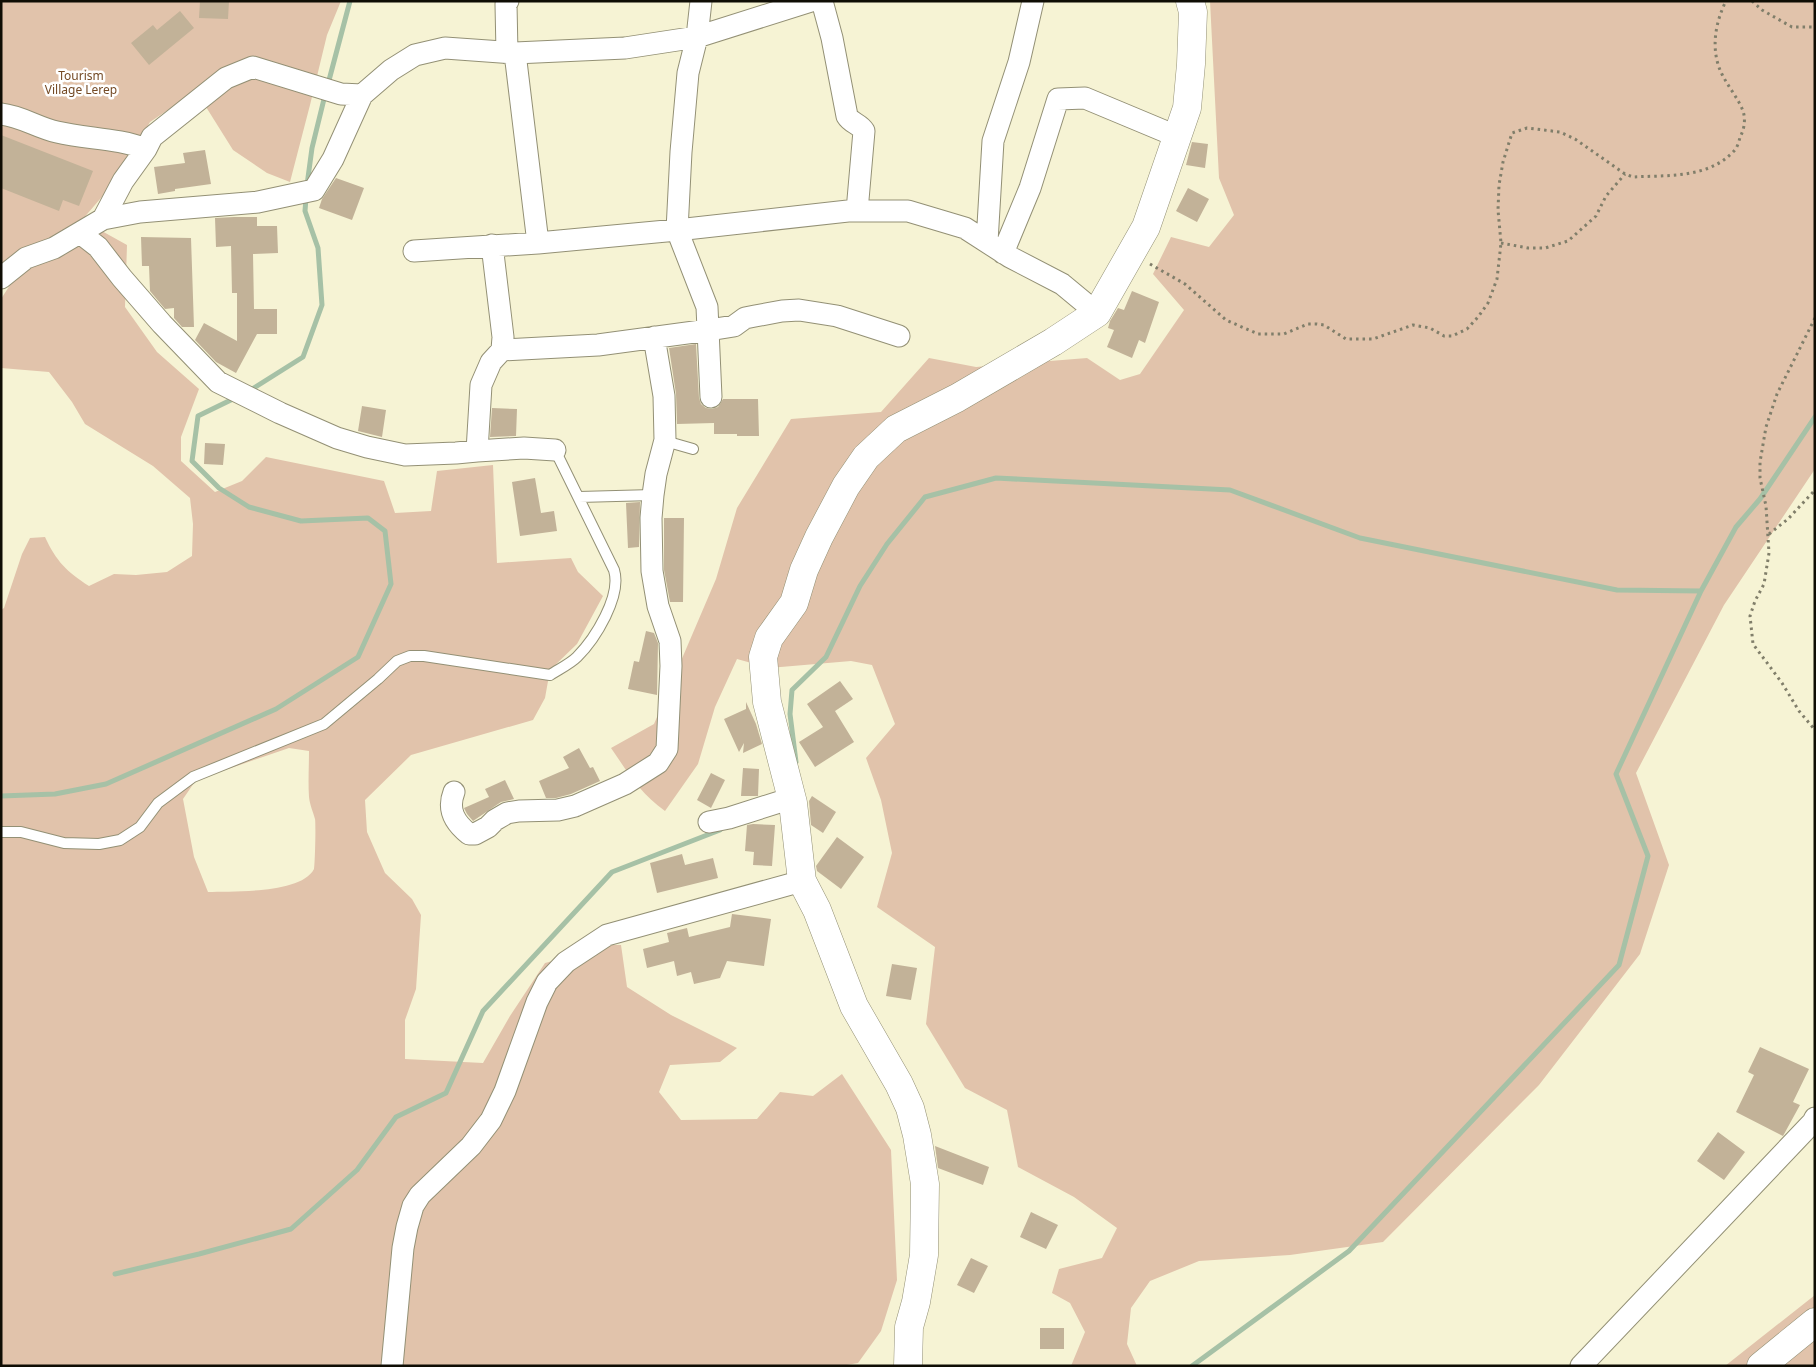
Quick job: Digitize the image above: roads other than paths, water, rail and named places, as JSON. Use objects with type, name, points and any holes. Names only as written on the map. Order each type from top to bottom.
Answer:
[{"type":"street","points":[[508,1],[506,4],[511,52],[538,243]]},
{"type":"street","points":[[701,1],[697,37],[688,73],[677,230],[707,307],[712,398]]},
{"type":"street","points":[[1,278],[26,258],[54,248],[103,219],[140,212],[258,202],[307,191],[333,158],[362,95],[391,70],[414,55],[445,48],[511,52],[625,48],[697,37],[811,1]]},
{"type":"street","points":[[822,1],[832,38],[847,116],[849,120],[864,131],[858,211]]},
{"type":"street","points":[[995,247],[993,141],[1019,62],[1033,1]]},
{"type":"street","points":[[908,1366],[909,1326],[916,1302],[924,1256],[925,1184],[917,1135],[910,1108],[899,1084],[854,1006],[817,910],[802,881],[793,805],[767,702],[763,657],[770,638],[794,603],[804,570],[819,537],[846,486],[866,457],[896,429],[965,393],[1053,342],[1097,313],[1146,227],[1187,108],[1193,12],[1190,1]]},
{"type":"street","points":[[103,219],[123,181],[146,149],[152,137],[226,78],[253,67],[341,94],[362,95]]},
{"type":"street","points":[[995,247],[1030,188],[1058,99],[1085,98],[1176,136]]},
{"type":"street","points":[[1,114],[10,115],[56,132],[129,143],[146,149]]},
{"type":"street","points":[[414,251],[538,243],[858,211],[908,211],[965,228],[1062,284],[1097,313]]},
{"type":"street","points":[[80,233],[98,247],[156,317],[218,382],[245,396],[337,438],[405,455],[456,454],[524,448],[555,450]]},
{"type":"street","points":[[477,451],[481,385],[485,372],[491,362],[502,350],[503,337],[492,245]]},
{"type":"street","points":[[502,350],[598,346],[734,326],[745,318],[782,311],[799,310],[837,316],[899,336]]},
{"type":"street","points":[[454,792],[450,802],[453,816],[460,827],[469,834],[475,834],[508,814],[519,811],[558,810],[575,806],[626,784],[658,763],[667,749],[670,641],[658,606],[652,571],[651,518],[653,495],[656,474],[665,441],[664,396],[654,337]]},
{"type":"street","points":[[709,822],[793,805]]},
{"type":"street","points":[[392,1366],[403,1248],[413,1206],[420,1194],[471,1146],[491,1120],[505,1091],[537,1002],[547,982],[566,962],[607,935],[802,881]]},
{"type":"street","points":[[1581,1366],[1815,1118]]},
{"type":"street","points":[[1761,1366],[1815,1322]]},
{"type":"lane","points":[[665,441],[693,449]]},
{"type":"lane","points":[[1,832],[21,832],[64,843],[99,844],[120,840],[140,827],[158,803],[193,777],[324,724],[398,661],[410,656],[424,656],[488,667],[550,674],[576,658],[598,630],[616,583],[614,570],[555,450]]},
{"type":"lane","points":[[579,496],[653,495]]},
{"type":"waterway","points":[[328,84],[350,1]]},
{"type":"waterway","points":[[307,185],[312,148],[325,95]]},
{"type":"waterway","points":[[249,391],[303,357],[322,305],[318,248],[305,211],[306,198]]},
{"type":"waterway","points":[[1,796],[55,794],[106,784],[276,709],[358,657],[391,584],[385,531],[368,518],[301,521],[249,507],[219,488],[192,461],[198,416],[235,398]]},
{"type":"waterway","points":[[1192,1366],[1349,1251],[1619,965],[1648,856],[1616,774],[1701,591],[1736,527],[1760,499],[1815,417]]},
{"type":"waterway","points":[[796,762],[790,714],[792,690],[826,657],[860,586],[887,544],[925,497],[996,478],[1230,490],[1360,538],[1617,590],[1701,591]]},
{"type":"waterway","points":[[115,1274],[291,1229],[357,1170],[396,1117],[446,1093],[483,1011],[612,872],[720,830]]},
{"type":"park label","name":"Tourism Village Lerep","points":[[81,82]]}]
